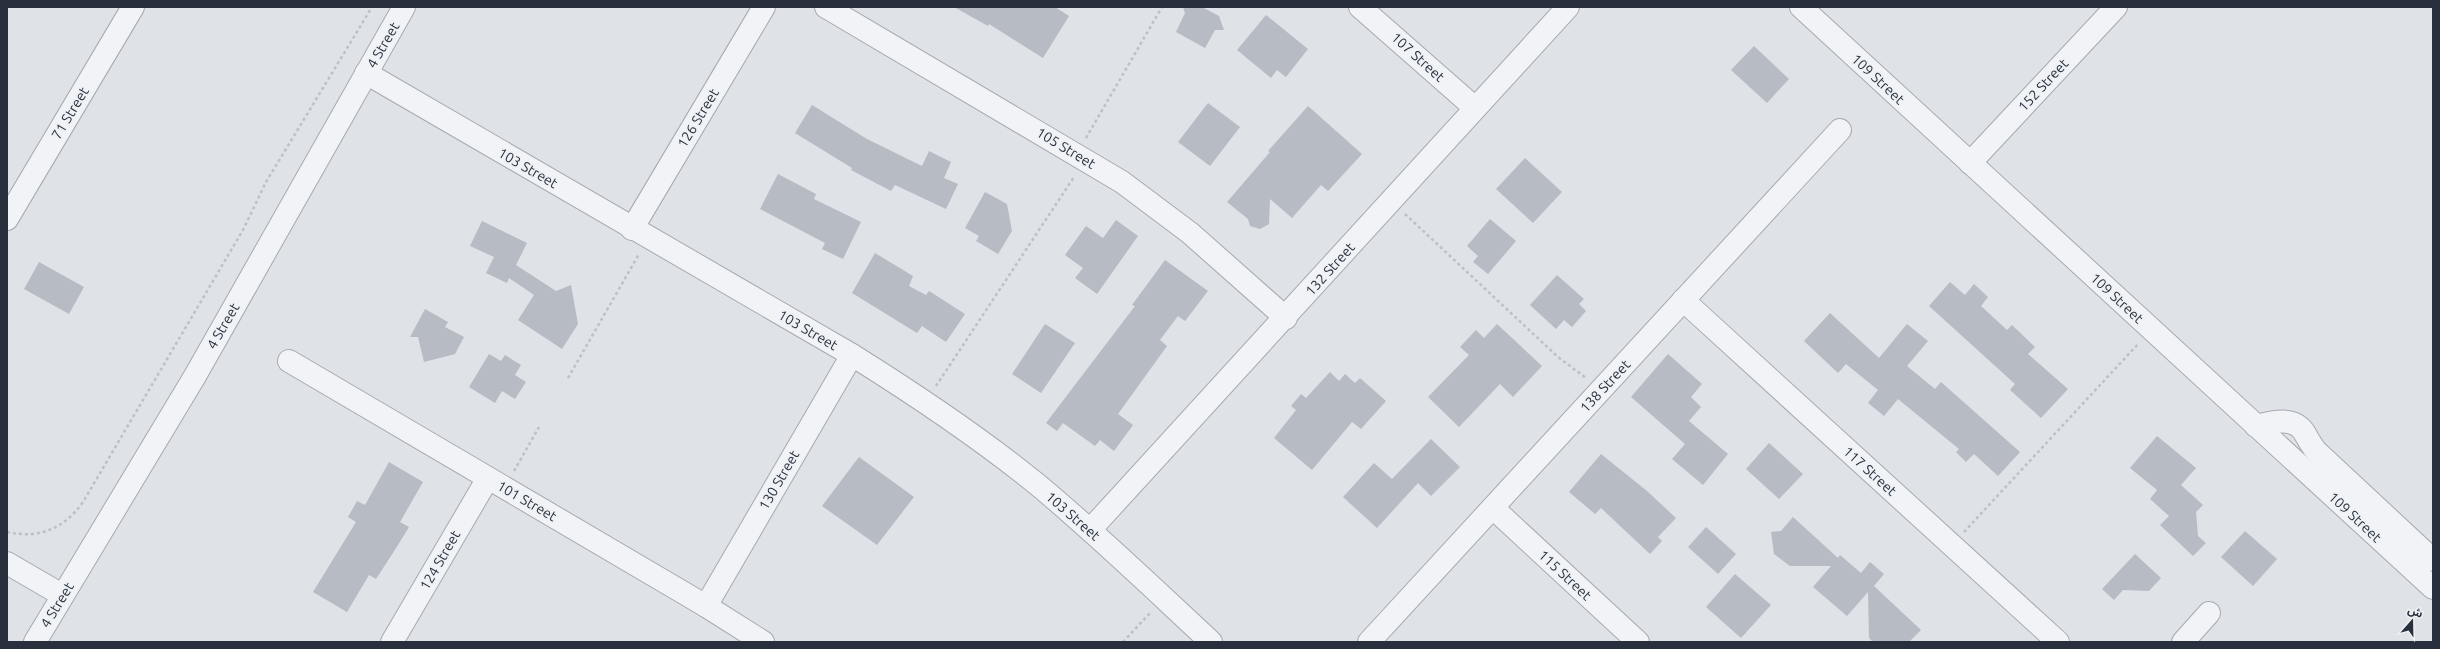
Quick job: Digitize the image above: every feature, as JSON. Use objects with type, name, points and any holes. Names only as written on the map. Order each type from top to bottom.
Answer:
[{"type":"street","name":"71 Street","points":[[7,219],[133,7]]},
{"type":"street","name":"4 Street","points":[[35,642],[195,376],[404,7]]},
{"type":"street","name":"126 Street","points":[[640,233],[764,7]]},
{"type":"street","name":"105 Street","points":[[826,7],[1081,157],[1157,206],[1286,318]]},
{"type":"street","name":"107 Street","points":[[1360,7],[1475,108]]},
{"type":"street","name":"132 Street","points":[[1090,530],[1286,318],[1568,7]]},
{"type":"street","name":"109 Street","points":[[1801,7],[2433,588]]},
{"type":"street","name":"152 Street","points":[[1970,163],[2116,7]]},
{"type":"street","name":"103 Street","points":[[366,73],[852,355],[926,402],[1001,456],[1090,530],[1211,642]]},
{"type":"street","name":"138 Street","points":[[1369,642],[1840,130]]},
{"type":"street","name":"117 Street","points":[[1683,300],[2058,642]]},
{"type":"street","name":"130 Street","points":[[706,606],[852,355]]},
{"type":"street","name":"101 Street","points":[[290,361],[706,606],[763,642]]},
{"type":"street","points":[[2256,426],[2281,422],[2296,425],[2303,431],[2316,451],[2433,560]]},
{"type":"street","name":"124 Street","points":[[392,642],[496,483]]},
{"type":"street","name":"115 Street","points":[[1493,508],[1638,642]]},
{"type":"street","points":[[7,563],[62,595]]},
{"type":"street","points":[[2183,642],[2209,613]]},
{"type":"path","points":[[7,532],[35,535],[50,531],[63,524],[74,514],[83,502],[243,230],[266,182],[372,7]]},
{"type":"path","points":[[926,402],[1081,157],[1162,7]]},
{"type":"path","points":[[1392,201],[1555,354],[1577,369],[1600,391]]},
{"type":"path","points":[[568,378],[640,233]]},
{"type":"path","points":[[1952,546],[2152,330]]},
{"type":"path","points":[[496,483],[539,427]]},
{"type":"path","points":[[1123,642],[1164,598]]},
{"type":"building","points":[[954,7],[1055,7],[1069,16],[1043,58],[989,24],[988,26]]},
{"type":"building","points":[[1183,7],[1202,7],[1219,16],[1224,30],[1215,30],[1205,48],[1176,32],[1185,13]]},
{"type":"building","points":[[1266,15],[1308,49],[1286,77],[1277,70],[1271,78],[1237,50]]},
{"type":"building","points":[[1754,46],[1789,79],[1767,103],[1731,70]]},
{"type":"building","points":[[1208,103],[1240,127],[1210,166],[1178,142]]},
{"type":"building","points":[[812,105],[867,139],[922,166],[929,151],[951,162],[944,178],[958,184],[946,209],[895,185],[891,191],[851,170],[852,168],[795,133]]},
{"type":"building","points":[[1308,106],[1362,154],[1328,191],[1321,185],[1292,218],[1270,199],[1269,224],[1260,229],[1250,226],[1248,219],[1227,202],[1270,152],[1268,151]]},
{"type":"building","points":[[1525,158],[1562,192],[1533,223],[1496,189]]},
{"type":"building","points":[[778,174],[816,194],[814,199],[861,222],[843,259],[822,249],[825,243],[760,209]]},
{"type":"building","points":[[985,192],[1007,204],[1012,231],[998,254],[976,241],[979,236],[965,228]]},
{"type":"building","points":[[1490,219],[1516,241],[1488,274],[1473,262],[1478,256],[1467,246]]},
{"type":"building","points":[[1116,220],[1138,236],[1097,294],[1075,278],[1083,268],[1065,255],[1086,226],[1103,238]]},
{"type":"building","points":[[482,221],[527,243],[516,265],[556,291],[571,285],[578,324],[562,349],[518,320],[534,295],[509,278],[507,283],[486,273],[494,257],[470,246]]},
{"type":"building","points":[[875,253],[913,276],[909,286],[926,295],[929,291],[965,314],[946,342],[922,326],[917,333],[852,293]]},
{"type":"building","points":[[1165,260],[1208,291],[1185,321],[1178,316],[1160,340],[1167,346],[1118,414],[1133,425],[1114,451],[1100,440],[1095,446],[1063,423],[1057,431],[1046,423],[1135,306],[1132,305]]},
{"type":"building","points":[[39,262],[84,287],[69,314],[24,289]]},
{"type":"building","points":[[1557,275],[1584,299],[1579,304],[1586,311],[1572,327],[1564,320],[1556,329],[1530,305]]},
{"type":"building","points":[[1950,282],[1965,295],[1974,284],[1988,297],[1981,306],[2007,330],[2012,325],[2035,347],[2028,354],[2068,389],[2041,418],[2010,390],[2015,384],[1929,306]]},
{"type":"building","points":[[425,309],[448,322],[445,327],[464,337],[455,354],[424,362],[418,337],[410,337]]},
{"type":"building","points":[[1830,313],[1879,358],[1907,324],[1928,341],[1907,366],[1935,389],[1941,382],[2020,452],[1998,476],[1974,454],[1966,462],[1956,452],[1959,449],[1898,399],[1884,416],[1868,403],[1878,390],[1846,364],[1838,373],[1804,341]]},
{"type":"building","points":[[1045,324],[1075,343],[1041,393],[1012,374]]},
{"type":"building","points":[[1497,324],[1542,366],[1513,397],[1500,384],[1459,427],[1428,397],[1469,355],[1460,347],[1476,330],[1484,338]]},
{"type":"building","points":[[489,354],[501,361],[505,355],[521,365],[515,375],[526,382],[515,399],[502,391],[495,403],[469,387]]},
{"type":"building","points":[[1668,354],[1702,384],[1691,397],[1701,407],[1689,421],[1728,454],[1703,485],[1672,459],[1685,444],[1631,397]]},
{"type":"building","points":[[1330,372],[1339,381],[1345,374],[1355,383],[1360,378],[1386,401],[1361,429],[1352,422],[1312,470],[1274,438],[1296,410],[1291,406],[1301,394],[1306,398]]},
{"type":"building","points":[[2157,436],[2196,468],[2181,485],[2203,505],[2196,512],[2198,536],[2206,543],[2193,556],[2160,525],[2169,516],[2150,499],[2157,490],[2130,468]]},
{"type":"building","points":[[1431,439],[1460,467],[1431,496],[1418,483],[1377,528],[1343,497],[1374,463],[1392,479]]},
{"type":"building","points":[[1769,443],[1803,474],[1779,499],[1746,469]]},
{"type":"building","points":[[1601,454],[1647,491],[1676,518],[1658,537],[1662,541],[1650,554],[1601,508],[1595,514],[1569,492]]},
{"type":"building","points":[[859,457],[914,497],[877,545],[822,506]]},
{"type":"building","points":[[389,462],[423,482],[400,522],[409,527],[376,579],[369,575],[347,612],[313,592],[356,522],[348,517],[357,501],[365,505]]},
{"type":"building","points":[[1793,517],[1838,558],[1840,555],[1861,573],[1870,562],[1884,574],[1874,586],[1921,630],[1909,642],[1873,642],[1869,638],[1868,592],[1847,616],[1813,587],[1831,566],[1790,566],[1774,554],[1771,532],[1781,531]]},
{"type":"building","points":[[1706,527],[1736,554],[1718,574],[1688,547]]},
{"type":"building","points":[[2245,531],[2277,559],[2253,586],[2221,557]]},
{"type":"building","points":[[2135,554],[2161,578],[2149,591],[2123,590],[2114,600],[2102,589]]},
{"type":"building","points":[[1735,574],[1771,605],[1741,638],[1706,607]]}]
